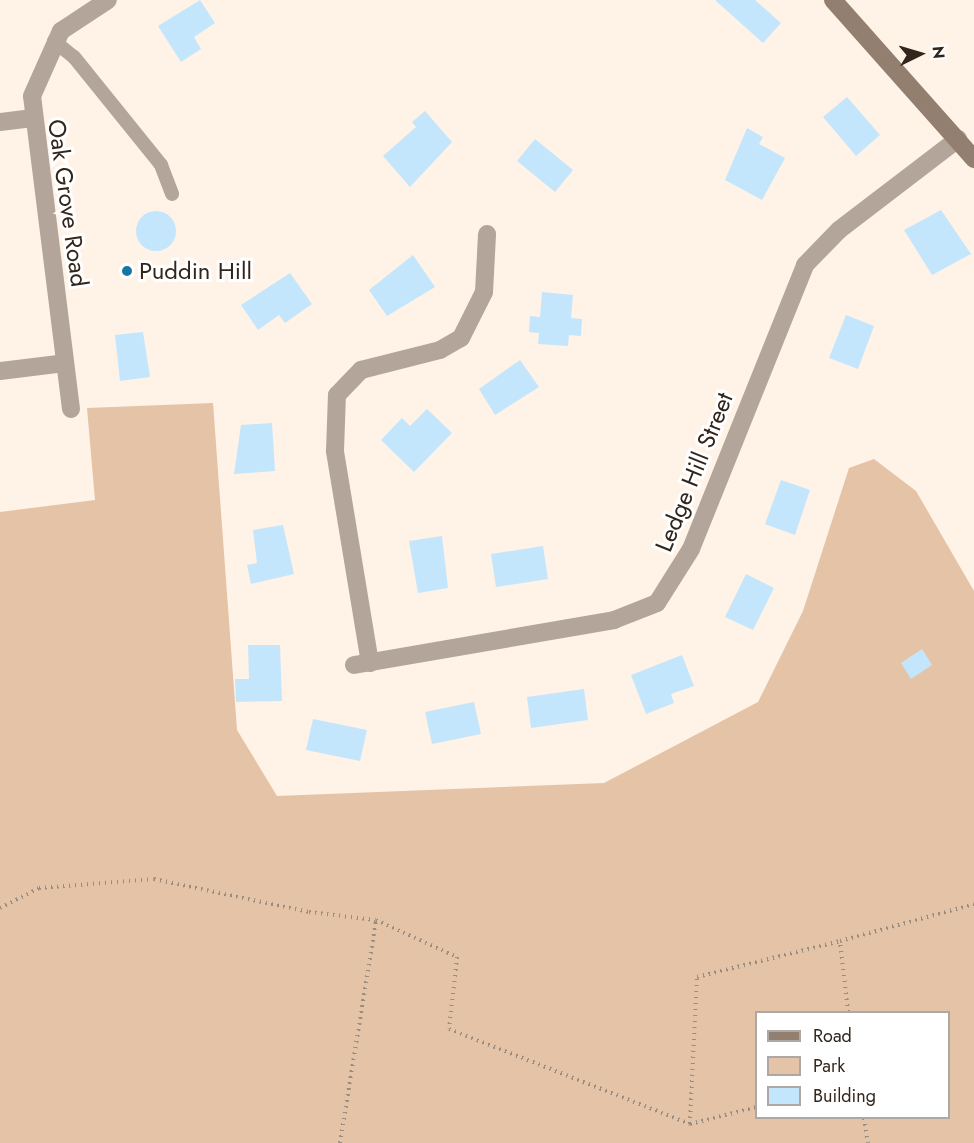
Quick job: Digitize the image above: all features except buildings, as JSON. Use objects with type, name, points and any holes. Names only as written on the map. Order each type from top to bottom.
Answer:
[{"type":"street","name":"Oak Grove Road","points":[[71,409],[31,118],[34,85],[54,41],[78,16],[108,0]]},
{"type":"street","points":[[833,0],[974,159]]},
{"type":"street","points":[[0,122],[31,118]]},
{"type":"street","name":"Ledge Hill Street","points":[[487,234],[484,292],[461,338],[440,350],[361,370],[336,395],[335,451],[362,664],[614,620],[657,603],[691,549],[805,265],[839,230],[958,139]]},
{"type":"street","points":[[0,371],[65,363]]},
{"type":"lane","points":[[54,41],[74,57],[155,156],[172,194]]},
{"type":"path","points":[[0,908],[39,888],[154,879],[309,912],[376,920],[457,957],[449,1029],[690,1124],[755,1107]]},
{"type":"path","points":[[690,1124],[697,977],[974,904]]},
{"type":"path","points":[[340,1143],[376,920]]},
{"type":"path","points":[[840,941],[848,1011]]},
{"type":"path","points":[[864,1119],[868,1143]]},
{"type":"green space","points":[[213,403],[237,730],[277,796],[604,783],[758,702],[803,611],[849,468],[874,459],[916,491],[974,591],[974,1143],[0,1143],[0,512],[95,500],[87,408]]},
{"type":"place","name":"Puddin Hill","points":[[127,271]]}]
